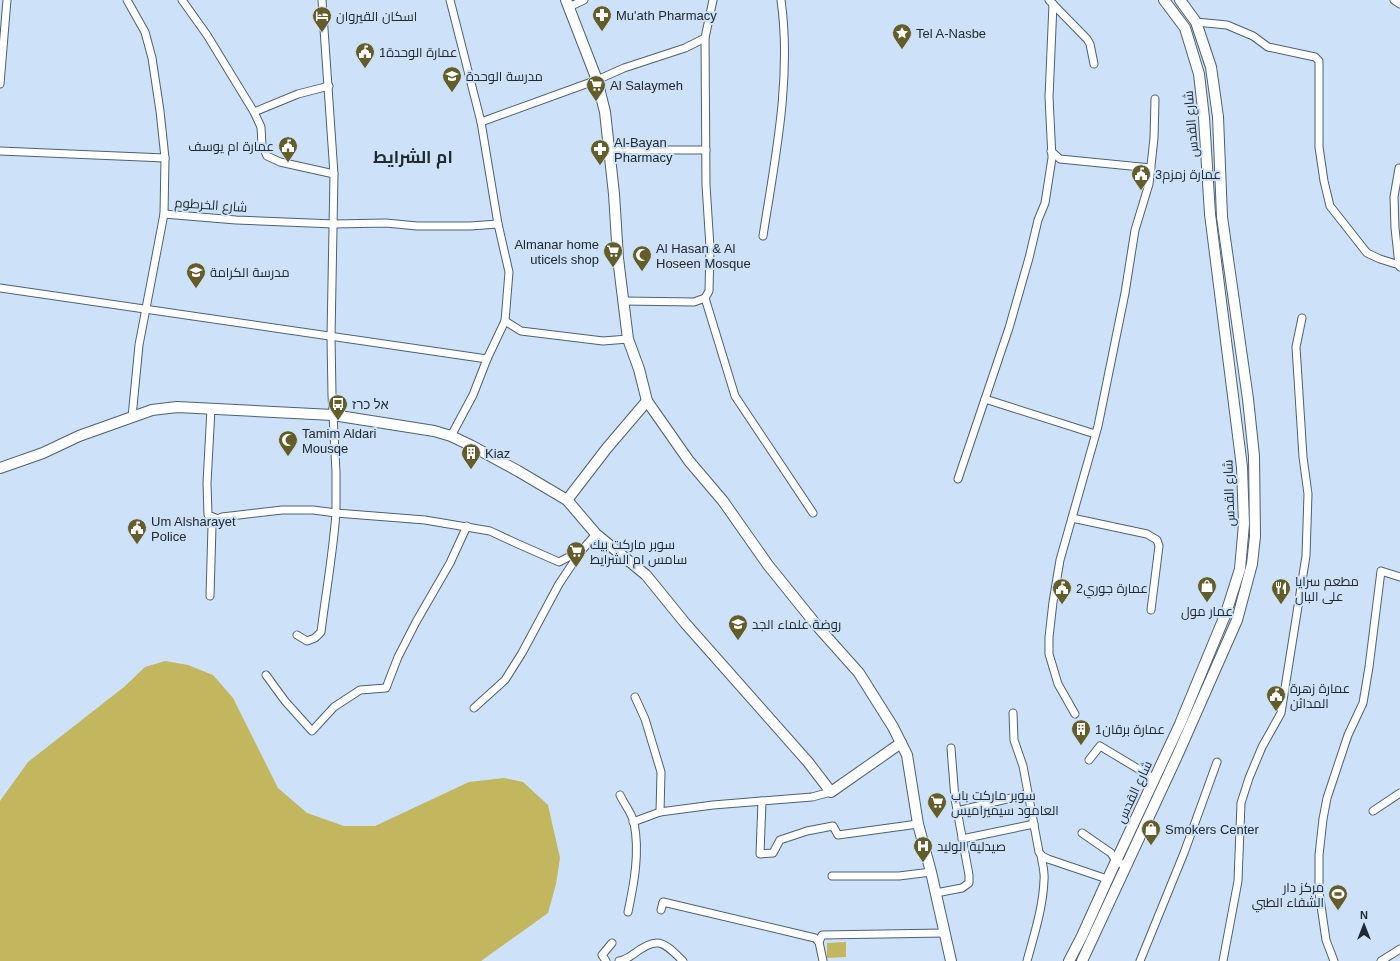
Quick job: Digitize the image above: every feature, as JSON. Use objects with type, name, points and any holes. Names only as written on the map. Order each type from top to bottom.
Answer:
[{"type":"street","points":[[0,84],[8,0]]},
{"type":"street","name":"شارع الخرطوم","points":[[127,0],[145,32],[152,58],[165,158],[164,214],[236,220],[334,224],[386,223],[417,226],[470,226],[498,224]]},
{"type":"street","points":[[182,0],[207,35],[254,112],[261,127],[262,145],[267,156],[280,162],[334,174]]},
{"type":"street","points":[[297,636],[307,641],[315,638],[321,632],[334,548],[336,513],[331,337],[334,174],[322,0]]},
{"type":"street","points":[[450,0],[480,122],[498,224],[510,272],[505,321],[487,359],[473,395],[451,436]]},
{"type":"street","points":[[584,0],[567,3],[597,80],[605,112],[614,194],[618,258],[628,339],[639,369],[647,401],[689,461],[723,501],[768,565],[818,627],[859,673],[893,727],[906,755],[918,824],[931,872],[951,961]]},
{"type":"street","points":[[624,301],[694,302],[705,298],[709,291],[710,246],[706,185],[706,38],[713,0]]},
{"type":"street","points":[[763,236],[779,126],[784,64],[784,24],[781,0]]},
{"type":"street","name":"شارع القدس","points":[[1069,961],[1180,724],[1226,613],[1240,569],[1244,524],[1242,467],[1210,214],[1204,118],[1199,74],[1184,28],[1164,0]]},
{"type":"street","name":"شارع القدس","points":[[1082,961],[1178,754],[1237,620],[1252,564],[1256,519],[1254,456],[1248,399],[1222,217],[1218,117],[1211,67],[1196,22],[1180,0]]},
{"type":"street","points":[[1394,0],[1400,4]]},
{"type":"street","points":[[1051,2],[1088,39],[1094,64]]},
{"type":"street","points":[[958,479],[1009,328],[1038,220],[1045,203],[1052,158],[1049,97],[1051,2]]},
{"type":"street","points":[[1196,22],[1227,25],[1253,36],[1268,47],[1315,57],[1319,61],[1319,148],[1324,182],[1330,206],[1367,253],[1380,260],[1400,266],[1395,228],[1394,197],[1399,168]]},
{"type":"street","points":[[480,122],[597,80],[624,68],[685,48],[706,38]]},
{"type":"street","points":[[254,112],[298,94],[329,86]]},
{"type":"street","points":[[1075,714],[1058,684],[1049,654],[1049,637],[1053,602],[1060,560],[1095,434],[1105,392],[1132,259],[1135,230],[1149,184],[1154,138],[1155,99]]},
{"type":"street","points":[[0,150],[165,158]]},
{"type":"street","points":[[609,150],[706,150]]},
{"type":"street","points":[[1051,150],[1060,159],[1151,168]]},
{"type":"street","points":[[132,418],[139,345],[164,214]]},
{"type":"street","points":[[1210,214],[1222,217]]},
{"type":"street","points":[[0,288],[487,359]]},
{"type":"street","points":[[705,298],[735,396],[813,513]]},
{"type":"street","points":[[1223,961],[1238,881],[1241,803],[1249,778],[1262,747],[1281,713],[1306,556],[1308,494],[1303,457],[1296,348],[1302,318]]},
{"type":"street","points":[[505,321],[521,331],[603,341],[628,339]]},
{"type":"street","points":[[985,398],[1095,434]]},
{"type":"street","points":[[567,500],[607,448],[647,401]]},
{"type":"street","points":[[0,468],[43,453],[79,436],[152,410],[177,407],[333,416],[434,431],[451,436],[518,471],[567,500],[596,534],[646,575],[808,762],[832,792]]},
{"type":"street","points":[[211,409],[207,483],[208,515],[218,519]]},
{"type":"street","points":[[210,596],[211,530],[214,522],[218,519],[233,516],[282,510],[313,510],[426,520],[490,531],[559,562],[582,550]]},
{"type":"street","points":[[1072,518],[1147,534],[1157,540],[1159,546],[1151,610]]},
{"type":"street","points":[[266,675],[285,701],[312,731],[334,707],[360,690],[386,688],[398,657],[450,563],[467,526]]},
{"type":"street","points":[[474,708],[505,680],[522,653],[559,584],[582,550],[596,534]]},
{"type":"street","points":[[1334,961],[1326,940],[1318,892],[1318,855],[1322,819],[1327,798],[1348,735],[1363,703],[1381,571],[1400,577]]},
{"type":"street","points":[[635,697],[645,719],[660,772],[660,812]]},
{"type":"street","points":[[1013,713],[1014,740],[1023,766],[1039,852],[1041,855],[1044,879],[1038,923],[1027,961]]},
{"type":"street","points":[[634,822],[660,812],[812,797],[832,792],[901,743]]},
{"type":"street","points":[[1089,760],[1100,746],[1155,779]]},
{"type":"street","points":[[936,893],[962,888],[969,882],[955,799],[951,748]]},
{"type":"street","points":[[1140,961],[1184,852],[1217,762]]},
{"type":"street","points":[[1373,811],[1400,792]]},
{"type":"street","points":[[957,812],[1028,794]]},
{"type":"street","points":[[620,795],[634,822],[636,846],[634,884],[628,912]]},
{"type":"street","points":[[762,801],[760,854],[773,853],[780,840],[807,831],[833,826],[838,835],[918,824]]},
{"type":"street","points":[[962,839],[1034,824]]},
{"type":"street","points":[[1082,833],[1111,853],[1116,860],[1126,866]]},
{"type":"street","points":[[1041,855],[1048,859],[1107,879]]},
{"type":"street","points":[[832,876],[899,876],[931,872]]},
{"type":"street","points":[[661,910],[663,902],[815,938],[819,942],[823,961]]},
{"type":"street","points":[[819,942],[822,935],[944,933]]},
{"type":"street","points":[[619,961],[626,960],[650,944],[656,942],[664,944],[682,961]]},
{"type":"street","points":[[606,961],[602,955],[612,943]]},
{"type":"street","points":[[1381,961],[1400,949]]},
{"type":"shaded area","points":[[165,661],[188,665],[213,675],[233,698],[278,788],[307,813],[344,826],[375,826],[469,782],[504,778],[523,782],[548,805],[560,858],[556,884],[548,913],[481,961],[0,961],[0,801],[28,762],[124,687],[145,667]]},
{"type":"shaded area","points":[[846,942],[846,957],[827,958],[827,943]]},
{"type":"place","name":"Mu'ath Pharmacy","points":[[602,32]]},
{"type":"place","name":"اسكان القيروان","points":[[322,33]]},
{"type":"place","name":"Tel A-Nasbe","points":[[902,50]]},
{"type":"place","name":"عمارة الوحدة1","points":[[365,69]]},
{"type":"place","name":"مدرسة الوحدة","points":[[452,93]]},
{"type":"place","name":"Al Salaymeh","points":[[596,102]]},
{"type":"place","name":"عمارة ام يوسف","points":[[288,163]]},
{"type":"place","name":"Al-Bayan Pharmacy","points":[[600,166]]},
{"type":"place","name":"عمارة زمزم3","points":[[1141,191]]},
{"type":"place","name":"Almanar home uticels shop","points":[[613,268]]},
{"type":"place","name":"Al Hasan & Al Hoseen Mosque","points":[[642,272]]},
{"type":"place","name":"مدرسة الكرامة","points":[[196,289]]},
{"type":"place","name":"אל כרז","points":[[338,421]]},
{"type":"place","name":"Tamim Aldari Mousqe","points":[[288,457]]},
{"type":"place","name":"Kiaz","points":[[471,470]]},
{"type":"place","name":"Um Alsharayet Police","points":[[137,545]]},
{"type":"place","name":"سوبر ماركت بيك سامس ام الشرايط","points":[[576,568]]},
{"type":"place","name":"عمار مول","points":[[1207,603]]},
{"type":"place","name":"عمارة جوري2","points":[[1062,605]]},
{"type":"place","name":"مطعم سرايا على البال","points":[[1281,605]]},
{"type":"place","name":"روضة علماء الجد","points":[[738,641]]},
{"type":"place","name":"عمارة زهرة المدائن","points":[[1276,712]]},
{"type":"place","name":"1عمارة برقان","points":[[1081,746]]},
{"type":"place","name":"سوبر ماركت باب العامود سيميراميس","points":[[937,819]]},
{"type":"place","name":"Smokers Center","points":[[1151,846]]},
{"type":"place","name":"صيدلية الوليد","points":[[923,863]]},
{"type":"place","name":"مركز دار الشفاء الطبي","points":[[1338,911]]},
{"type":"district","name":"ام الشرايط","points":[[413,157]]}]
